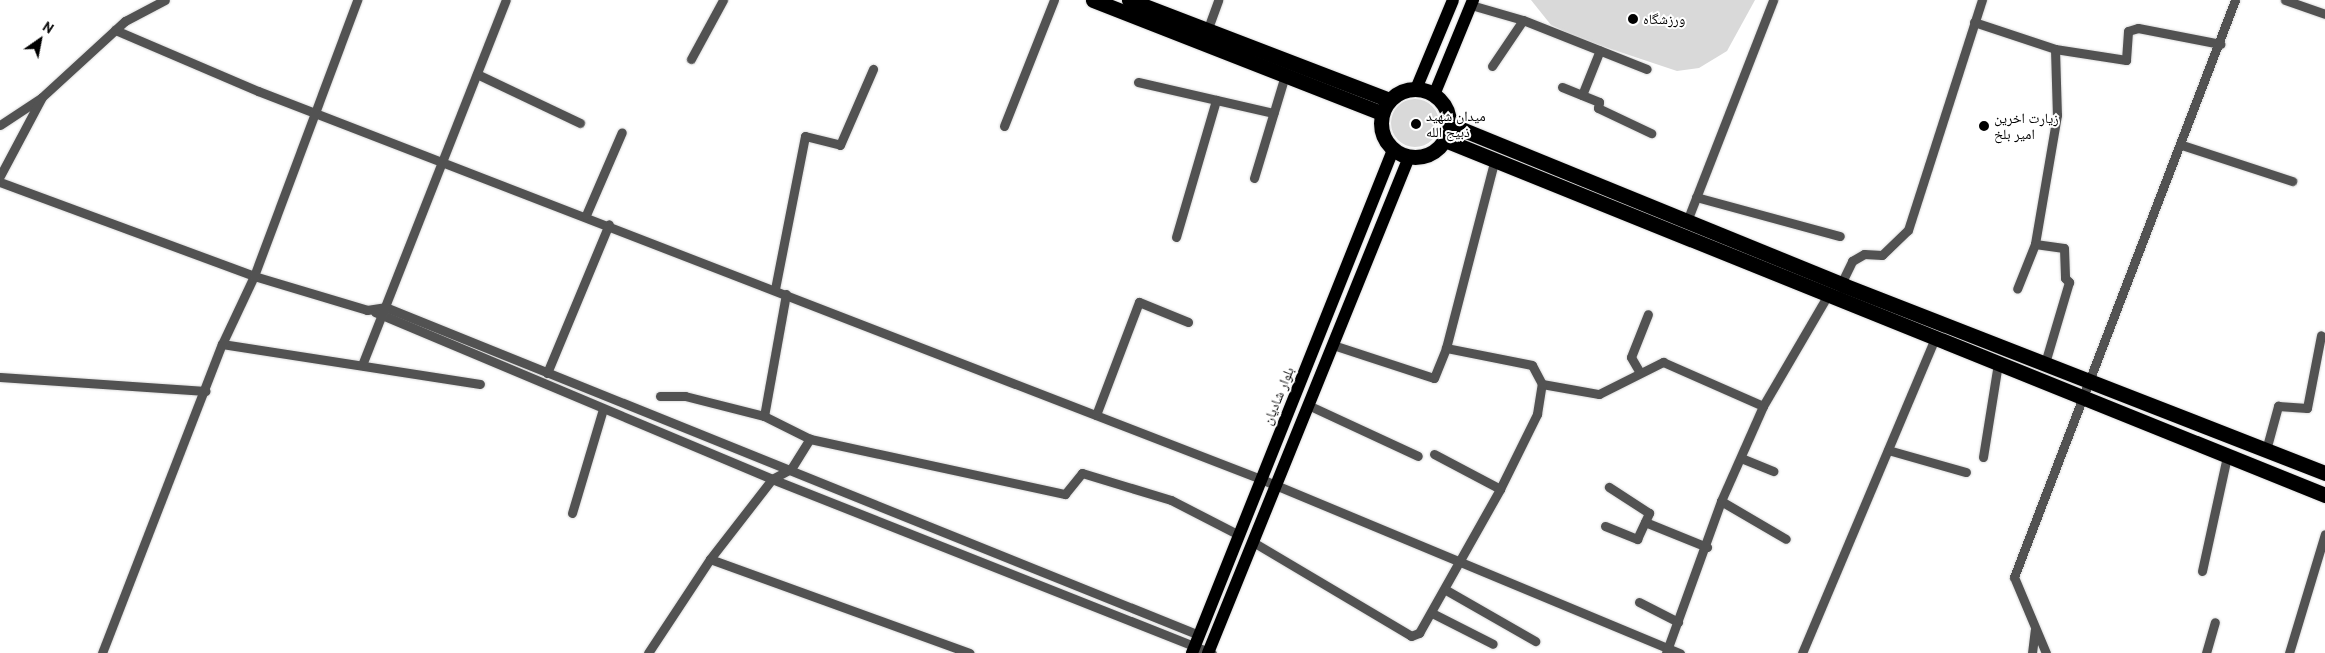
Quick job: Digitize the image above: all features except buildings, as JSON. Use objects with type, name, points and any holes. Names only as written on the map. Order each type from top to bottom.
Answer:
[{"type":"highway","points":[[1093,0],[1285,75],[1386,106],[1416,89],[1434,94],[1445,108],[1450,124],[1445,140],[1430,154],[1409,157],[1393,150],[1382,133],[1386,106]]},
{"type":"highway","points":[[1129,0],[1207,30],[1386,106]]},
{"type":"highway","points":[[1450,124],[1843,285],[2325,473]]},
{"type":"highway","points":[[1445,140],[1494,162],[2325,495]]},
{"type":"main road","points":[[1416,89],[1454,0]]},
{"type":"main road","points":[[1434,94],[1472,2]]},
{"type":"main road","name":"بلوار شادیان","points":[[1195,644],[1393,150]]},
{"type":"main road","points":[[1210,652],[1275,485],[1409,157]]},
{"type":"street","points":[[0,125],[42,97],[115,30],[165,0]]},
{"type":"street","points":[[106,652],[206,391],[222,344],[254,276],[358,0]]},
{"type":"street","points":[[362,365],[379,315],[385,307],[506,0]]},
{"type":"street","points":[[691,59],[723,0]]},
{"type":"street","points":[[1004,126],[1054,0]]},
{"type":"street","points":[[1207,30],[1218,0]]},
{"type":"street","points":[[1688,221],[1773,0]]},
{"type":"street","points":[[1666,651],[1707,547],[1721,501],[1763,406],[1826,295],[1843,285],[1852,261],[1864,254],[1882,255],[1908,230],[1982,0]]},
{"type":"street","points":[[2046,653],[2014,578],[2082,397],[2086,379],[2182,145],[2235,0]]},
{"type":"street","points":[[2285,0],[2325,14]]},
{"type":"street","points":[[1472,2],[1647,69]]},
{"type":"street","points":[[1492,66],[1523,20]]},
{"type":"street","points":[[1974,22],[2055,49],[2126,60],[2128,31],[2138,28],[2220,44]]},
{"type":"street","points":[[115,30],[317,111],[1261,479],[1460,566],[1666,651],[1680,653]]},
{"type":"street","points":[[2017,289],[2034,244],[2057,115],[2055,49]]},
{"type":"street","points":[[1582,95],[1600,50]]},
{"type":"street","points":[[775,289],[805,136],[840,146],[873,69]]},
{"type":"street","points":[[476,74],[580,124]]},
{"type":"street","points":[[1254,178],[1285,75]]},
{"type":"street","points":[[1138,82],[1274,113]]},
{"type":"street","points":[[1562,87],[1599,102],[1598,108],[1604,112],[1651,132]]},
{"type":"street","points":[[0,176],[42,97]]},
{"type":"street","points":[[1176,237],[1216,100]]},
{"type":"street","points":[[586,215],[622,132]]},
{"type":"street","points":[[2182,145],[2292,181]]},
{"type":"street","points":[[1333,344],[1434,378],[1446,348],[1494,162]]},
{"type":"street","points":[[0,182],[254,276],[379,315],[772,479],[1195,644]]},
{"type":"street","points":[[1696,197],[1840,236]]},
{"type":"street","points":[[547,373],[609,224]]},
{"type":"street","points":[[2034,244],[2064,248],[2064,278],[2069,282],[2045,364]]},
{"type":"street","points":[[764,416],[786,294]]},
{"type":"street","points":[[1096,415],[1139,302],[1188,322]]},
{"type":"street","points":[[385,307],[790,469],[1210,652]]},
{"type":"street","points":[[1639,371],[1630,357],[1648,314]]},
{"type":"street","points":[[2266,450],[2278,406],[2306,408],[2321,336]]},
{"type":"street","points":[[1802,653],[1935,338]]},
{"type":"street","points":[[222,344],[480,384]]},
{"type":"street","points":[[1253,542],[1411,636],[1419,634],[1460,566],[1537,414],[1542,384],[1532,365],[1446,348]]},
{"type":"street","points":[[1542,384],[1598,394],[1639,371],[1663,362],[1763,406]]},
{"type":"street","points":[[1983,457],[1998,363]]},
{"type":"street","points":[[0,377],[206,391]]},
{"type":"street","points":[[660,396],[685,396],[764,416],[810,439],[1065,494],[1070,493],[1075,477],[1082,473],[1171,500],[1239,535]]},
{"type":"street","points":[[1308,405],[1418,456]]},
{"type":"street","points":[[572,513],[603,409]]},
{"type":"street","points":[[648,653],[710,559],[772,479],[790,469],[810,439]]},
{"type":"street","points":[[1888,450],[1966,472]]},
{"type":"street","points":[[1434,454],[1500,489]]},
{"type":"street","points":[[2202,571],[2227,456]]},
{"type":"street","points":[[1741,458],[1774,471]]},
{"type":"street","points":[[1605,526],[1637,539],[1649,513],[1609,487]]},
{"type":"street","points":[[1721,501],[1786,539]]},
{"type":"street","points":[[1645,522],[1707,547]]},
{"type":"street","points":[[2289,653],[2325,534]]},
{"type":"street","points":[[710,559],[970,653]]},
{"type":"street","points":[[1446,590],[1535,641]]},
{"type":"street","points":[[1639,602],[1678,622]]},
{"type":"street","points":[[1432,613],[1493,644]]},
{"type":"street","points":[[2206,653],[2215,622]]},
{"type":"street","points":[[2032,653],[2036,630]]},
{"type":"shaded area","points":[[1531,0],[1755,0],[1727,51],[1699,68],[1677,71],[1578,38],[1551,25]]},
{"type":"shaded area","points":[[1410,99],[1420,99],[1432,106],[1439,118],[1439,128],[1432,140],[1420,147],[1410,147],[1402,143],[1395,136],[1391,128],[1391,118],[1395,110],[1402,103]]},
{"type":"place","name":"ورزشگاه","points":[[1633,19]]},
{"type":"place","name":"میدان شهید ذبیح الله","points":[[1416,124]]},
{"type":"place","name":"زیارت اخرین امیر بلخ","points":[[1984,126]]}]
